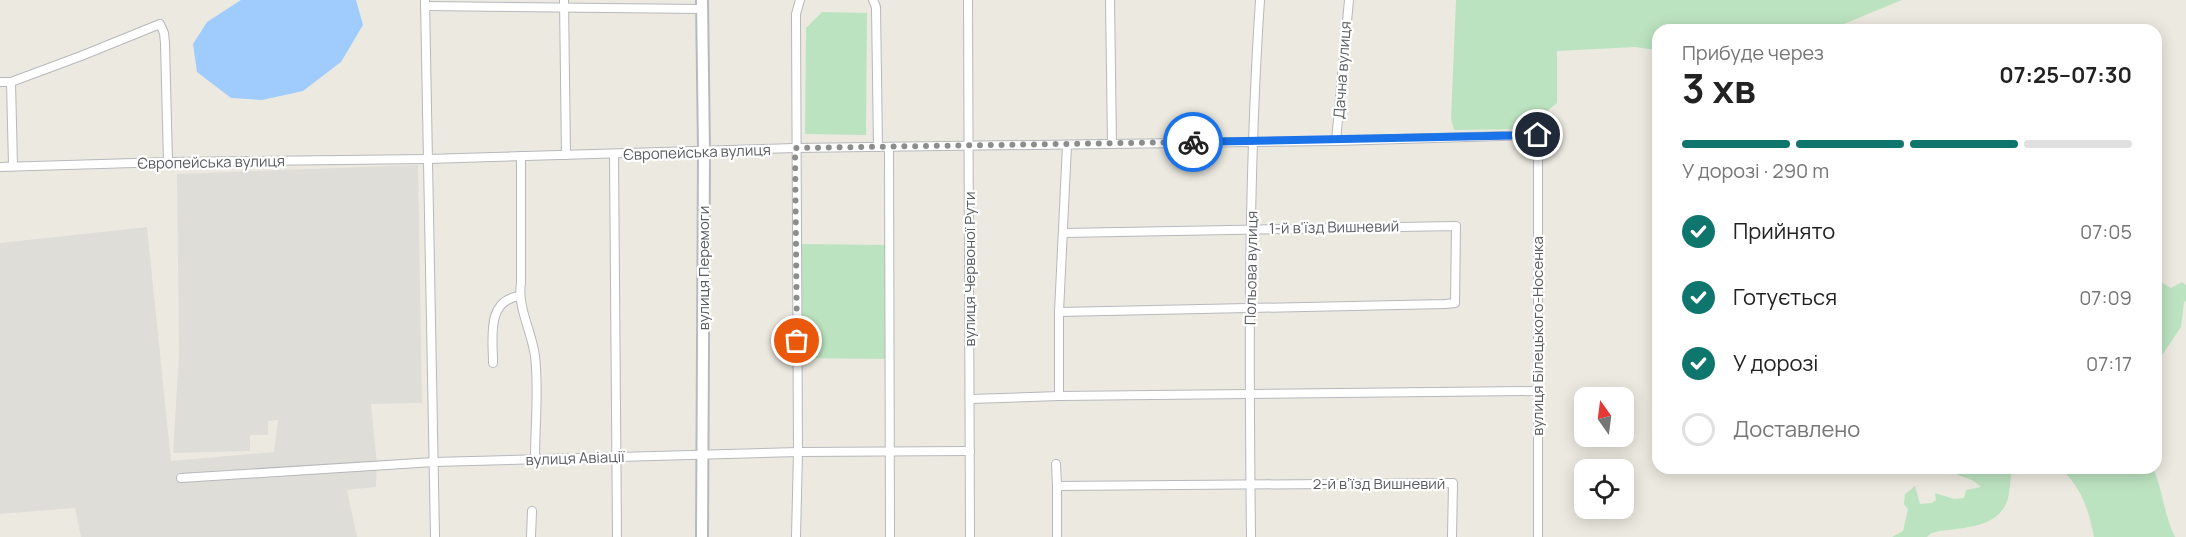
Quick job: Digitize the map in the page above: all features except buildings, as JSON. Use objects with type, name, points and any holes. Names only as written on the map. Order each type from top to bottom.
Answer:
[{"type":"street","points":[[796,537],[798,452],[795,148],[796,14],[800,0]]},
{"type":"street","points":[[873,0],[876,7],[878,147]]},
{"type":"street","name":"вулиця Червоної Рути","points":[[968,0],[970,537]]},
{"type":"street","points":[[1110,0],[1112,144]]},
{"type":"street","name":"Польова вулиця","points":[[1251,537],[1252,141],[1260,0]]},
{"type":"street","name":"Дачна вулиця","points":[[1336,141],[1348,0]]},
{"type":"street","points":[[435,537],[425,3],[702,5]]},
{"type":"street","points":[[564,4],[566,155]]},
{"type":"street","name":"вулиця Перемоги","points":[[702,5],[704,151],[702,537]]},
{"type":"street","points":[[0,82],[11,82],[160,24],[165,43],[168,162]]},
{"type":"street","points":[[11,82],[13,166]]},
{"type":"street","name":"Європейська вулиця","points":[[0,167],[168,162],[428,159],[795,148],[1336,141],[1538,135]]},
{"type":"street","name":"вулиця Білецького-Носенка","points":[[1538,135],[1538,537]]},
{"type":"street","points":[[1059,396],[1059,312],[1067,145]]},
{"type":"street","points":[[889,147],[890,537]]},
{"type":"street","points":[[614,154],[617,537]]},
{"type":"street","points":[[521,156],[519,296],[535,358],[536,459]]},
{"type":"street","name":"1-й в'їзд Вишневий","points":[[1063,233],[1456,226],[1455,303],[1251,308]]},
{"type":"street","points":[[494,363],[495,315],[505,300],[519,296]]},
{"type":"street","points":[[1059,312],[1251,308]]},
{"type":"street","points":[[970,399],[1250,393],[1537,391]]},
{"type":"street","name":"вулиця Авіації","points":[[181,478],[434,462],[798,452],[970,451]]},
{"type":"street","points":[[1056,464],[1057,537]]},
{"type":"street","name":"2-й вʼїзд Вишневий","points":[[1250,484],[1453,483],[1452,537]]},
{"type":"street","points":[[1056,486],[1250,484]]},
{"type":"street","points":[[531,537],[532,512]]},
{"type":"shaded area","points":[[418,165],[422,403],[371,404],[377,465],[376,487],[347,490],[357,537],[81,537],[75,508],[0,514],[0,243],[147,227],[171,461],[274,452],[278,420],[268,421],[268,435],[250,435],[250,451],[173,453],[179,354],[177,174]]},
{"type":"green space","points":[[1456,0],[1902,0],[1844,24],[1652,24],[1652,49],[1635,47],[1557,51],[1557,103],[1525,129],[1454,130],[1451,119]]},
{"type":"green space","points":[[822,12],[867,13],[866,135],[805,134],[806,28]]},
{"type":"green space","points":[[801,244],[886,245],[887,359],[800,358]]},
{"type":"green space","points":[[2182,282],[2186,285],[2186,301],[2181,327],[2162,355],[2162,283],[2171,288]]},
{"type":"green space","points":[[1956,474],[2011,474],[2009,495],[1999,514],[1975,526],[1936,532],[1927,537],[1892,537],[1903,531],[1908,509],[1904,504],[1905,494],[1915,486],[1920,504],[1932,503],[1936,500],[1935,493],[1954,499],[1964,498],[1966,490],[1981,487]]},
{"type":"green space","points":[[2066,474],[2155,474],[2175,537],[2094,537],[2083,500]]},
{"type":"water","points":[[241,0],[356,0],[363,25],[341,62],[303,91],[262,100],[231,98],[197,72],[193,44],[207,22]]},
{"type":"way so far","points":[[797,341],[795,148],[1193,142]]},
{"type":"route","points":[[1193,142],[1336,141],[1538,135]]}]
